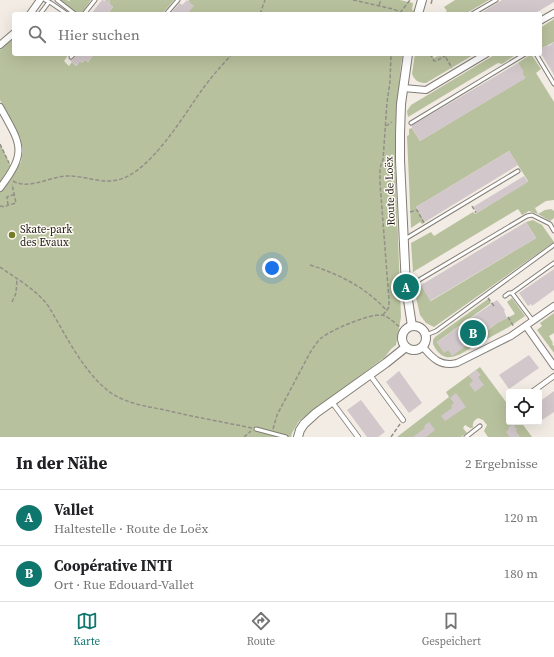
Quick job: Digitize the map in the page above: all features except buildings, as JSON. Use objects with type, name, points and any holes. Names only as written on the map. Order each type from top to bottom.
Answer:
[{"type":"street","points":[[31,12],[40,0]]},
{"type":"street","points":[[418,12],[420,1]]},
{"type":"street","points":[[542,20],[554,13]]},
{"type":"street","points":[[0,45],[12,34]]},
{"type":"street","name":"Route de Loëx","points":[[408,56],[403,88],[400,141],[406,287],[412,326]]},
{"type":"street","points":[[403,88],[426,90],[483,56]]},
{"type":"street","points":[[0,107],[18,141],[19,147],[18,156],[13,170],[0,188]]},
{"type":"street","points":[[423,347],[439,362],[453,364],[462,361],[504,339],[533,322],[554,306]]},
{"type":"street","points":[[412,326],[422,329],[426,335],[426,342],[423,347],[416,350],[406,347],[402,340],[402,336],[406,329],[412,326]]},
{"type":"street","points":[[526,326],[554,366]]},
{"type":"street","points":[[298,437],[300,430],[309,419],[406,347]]},
{"type":"street","points":[[370,375],[403,420]]},
{"type":"street","points":[[536,389],[554,376]]},
{"type":"street","points":[[332,402],[358,437]]},
{"type":"lane","points":[[45,0],[64,12]]},
{"type":"lane","points":[[57,0],[72,12]]},
{"type":"lane","points":[[86,12],[95,0]]},
{"type":"lane","points":[[168,12],[178,0]]},
{"type":"lane","points":[[475,12],[496,0]]},
{"type":"lane","points":[[42,12],[49,2]]},
{"type":"lane","points":[[411,123],[522,56]]},
{"type":"lane","points":[[537,56],[554,84]]},
{"type":"lane","points":[[404,240],[518,171]]},
{"type":"lane","points":[[419,280],[530,215],[550,224],[554,231]]},
{"type":"lane","points":[[426,335],[436,331],[554,246]]},
{"type":"lane","points":[[505,296],[512,293],[554,263]]},
{"type":"lane","points":[[512,293],[533,322]]},
{"type":"lane","points":[[466,437],[480,426]]},
{"type":"lane","points":[[256,429],[286,437]]},
{"type":"path","points":[[261,12],[265,0]]},
{"type":"path","points":[[353,0],[379,5],[398,12]]},
{"type":"path","points":[[379,5],[381,0]]},
{"type":"path","points":[[401,12],[410,0]]},
{"type":"path","points":[[432,0],[431,4],[433,4]]},
{"type":"path","points":[[0,206],[5,207],[16,203],[11,180],[17,183],[37,183],[59,177],[70,176],[115,181],[121,180],[136,171],[149,161],[164,143],[205,86],[230,56]]},
{"type":"path","points":[[383,316],[389,307],[389,300],[380,183],[391,56]]},
{"type":"path","points":[[431,56],[434,61],[445,56],[455,73]]},
{"type":"path","points":[[386,126],[393,120]]},
{"type":"path","points":[[0,144],[13,170]]},
{"type":"path","points":[[8,205],[7,197],[15,194]]},
{"type":"path","points":[[473,208],[476,213]]},
{"type":"path","points":[[412,212],[417,210],[426,226]]},
{"type":"path","points":[[310,265],[321,268],[365,291],[378,301],[387,311]]},
{"type":"path","points":[[0,267],[36,292],[44,300],[90,373],[106,389],[116,396],[124,401],[256,429]]},
{"type":"path","points":[[12,302],[16,293],[17,279]]},
{"type":"path","points":[[490,300],[494,306]]},
{"type":"path","points":[[272,434],[277,415],[312,349],[319,340],[327,334],[371,317],[383,316],[389,318],[400,327]]},
{"type":"path","points":[[508,317],[511,323]]},
{"type":"path","points":[[391,437],[403,420]]},
{"type":"path","points":[[244,437],[249,432],[256,429]]},
{"type":"green space","points":[[60,0],[91,0],[83,12],[76,12]]},
{"type":"green space","points":[[105,0],[174,0],[164,12],[109,12],[113,7]]},
{"type":"green space","points":[[189,0],[400,0],[413,3],[412,10],[415,11],[415,12],[184,12]]},
{"type":"green space","points":[[455,0],[489,0],[468,12],[446,12],[447,11],[444,7]]},
{"type":"green space","points":[[554,19],[554,42],[542,48],[542,27]]},
{"type":"green space","points":[[12,39],[12,56],[68,56],[64,61],[69,66],[72,62],[76,66],[80,61],[82,63],[85,60],[88,62],[92,56],[403,56],[396,118],[395,156],[401,317],[396,345],[385,357],[299,421],[291,437],[0,437],[0,144],[15,172],[21,162],[23,150],[20,137],[0,100],[0,50]]},
{"type":"green space","points":[[415,56],[433,56],[434,58],[438,56],[472,56],[426,83],[421,83],[414,78],[412,74]]},
{"type":"green space","points":[[493,56],[514,56],[502,64],[498,63],[408,117],[407,111],[411,105]]},
{"type":"green space","points":[[528,56],[532,56],[541,69],[536,73],[554,102],[554,200],[546,201],[535,208],[538,214],[529,211],[522,215],[518,209],[413,272],[411,243],[431,232],[434,236],[473,212],[475,214],[477,213],[528,181],[509,151],[416,207],[425,222],[422,224],[420,222],[411,228],[407,136],[409,135],[409,129],[412,128],[420,141],[525,78],[518,63]]},
{"type":"green space","points":[[551,209],[554,211],[554,218],[550,221],[538,214],[545,210]]},
{"type":"green space","points":[[533,220],[542,225],[554,242],[434,327],[426,323],[420,315],[414,289],[421,285],[431,301],[536,238],[526,222]]},
{"type":"green space","points":[[512,298],[525,316],[487,339],[484,333],[497,323],[515,314],[507,302]]},
{"type":"green space","points":[[488,299],[491,303],[437,342],[444,352],[469,344],[471,348],[455,356],[445,357],[441,355],[433,344],[435,337]]},
{"type":"green space","points":[[554,313],[554,333],[549,336],[554,346],[554,353],[537,330],[542,326],[540,323]]},
{"type":"green space","points":[[480,367],[506,402],[506,425],[523,425],[532,437],[488,437],[484,431],[487,425],[483,420],[478,418],[474,422],[473,428],[465,425],[463,428],[467,433],[461,437],[397,437],[449,397],[446,392]]},
{"type":"place","name":"Skate-park des Evaux","points":[[12,235]]},
{"type":"place","name":"Vallet","points":[[406,287]]},
{"type":"place","name":"Coopérative INTI","points":[[473,333]]}]
